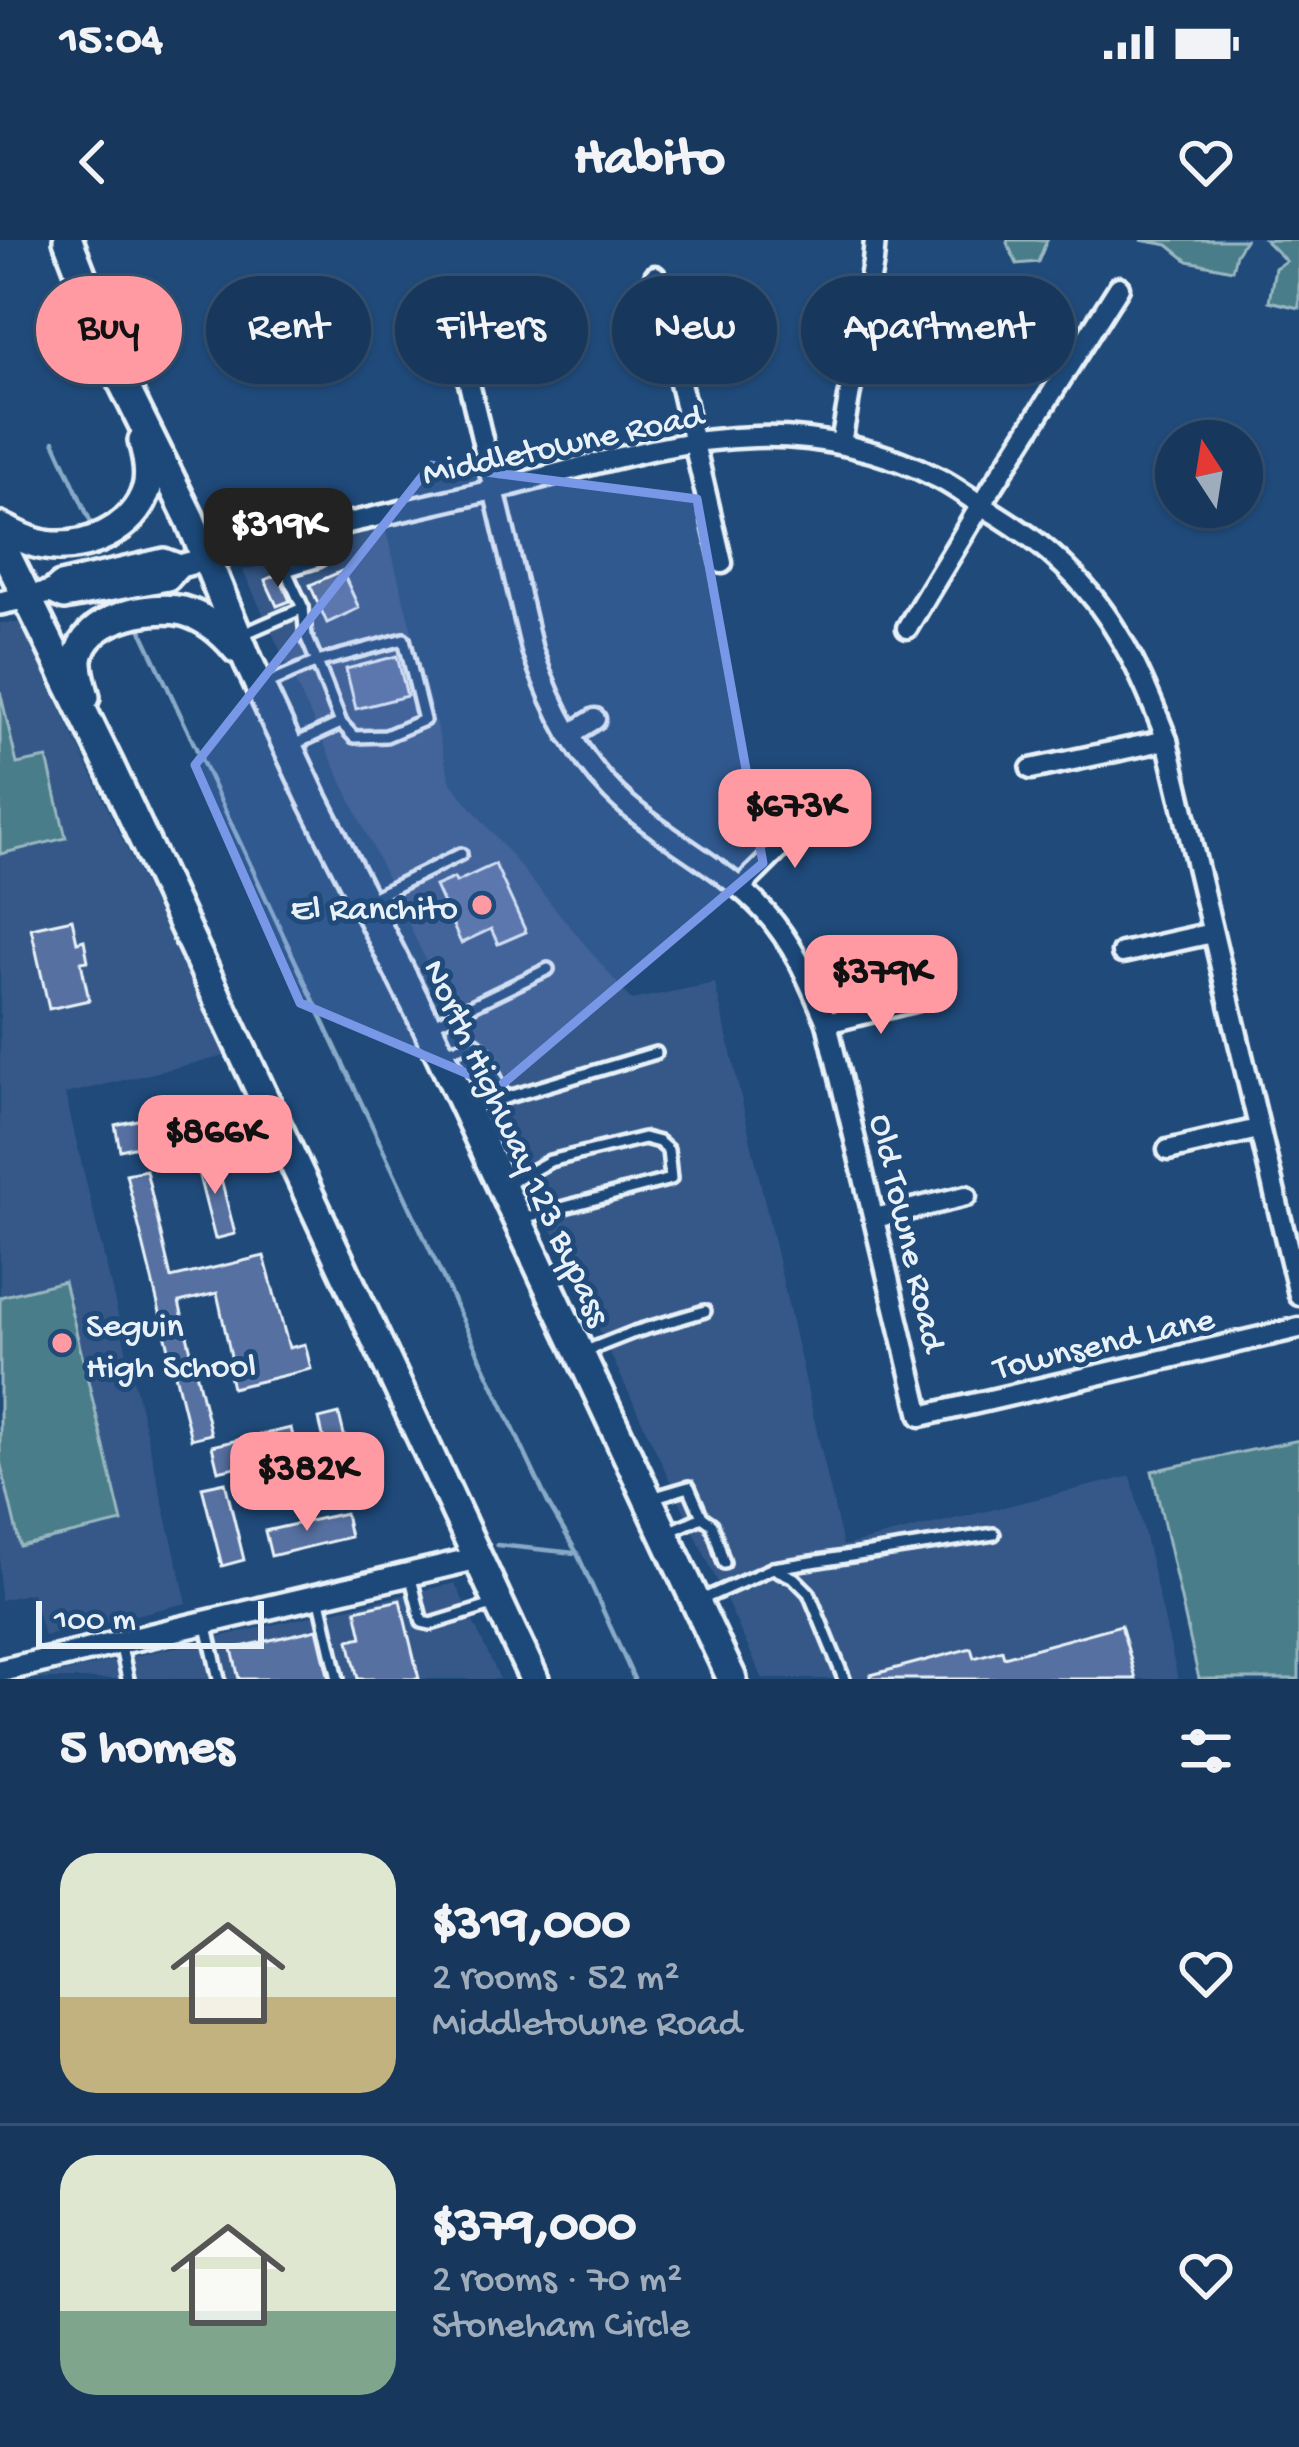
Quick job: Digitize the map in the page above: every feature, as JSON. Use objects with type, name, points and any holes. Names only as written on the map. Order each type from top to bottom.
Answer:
[{"type":"main road","name":"North Highway 123 Bypass","points":[[68,240],[132,405],[160,454],[193,562],[248,661],[434,1040],[732,1679]]},
{"type":"main road","points":[[0,527],[41,545],[64,546],[84,544],[124,524],[137,509],[149,476],[132,405]]},
{"type":"main road","points":[[0,542],[110,767],[534,1679]]},
{"type":"main road","points":[[110,767],[80,680],[78,660],[84,643],[96,630],[135,613],[182,611],[216,627],[248,661]]},
{"type":"street","points":[[841,443],[875,240]]},
{"type":"street","points":[[907,628],[1120,286]]},
{"type":"street","name":"Old Towne Road","points":[[469,384],[532,650],[548,697],[569,735],[626,804],[740,888],[788,939],[807,975],[827,1023],[921,1416]]},
{"type":"street","points":[[679,384],[722,563]]},
{"type":"street","name":"Middletowne Road","points":[[193,562],[662,447],[773,437],[841,443],[897,461],[941,479],[1028,533],[1088,590],[1110,621],[1166,740],[1299,1295]]},
{"type":"street","points":[[26,598],[60,584],[164,560],[193,562]]},
{"type":"street","points":[[569,735],[595,719]]},
{"type":"street","points":[[1031,769],[1166,740]]},
{"type":"street","points":[[740,888],[812,816]]},
{"type":"street","points":[[1122,953],[1212,933]]},
{"type":"street","points":[[827,1023],[922,999]]},
{"type":"street","points":[[1168,1150],[1258,1129]]},
{"type":"street","points":[[875,1218],[966,1196]]},
{"type":"street","name":"Townsend Lane","points":[[921,1416],[1299,1328]]},
{"type":"street","points":[[0,1671],[478,1558]]},
{"type":"lane","points":[[248,661],[317,662],[404,639],[424,720],[386,736],[354,737],[341,723],[317,662],[306,635],[303,608],[286,571],[319,561],[310,530]]},
{"type":"lane","points":[[248,661],[303,608]]},
{"type":"lane","points":[[288,747],[341,723]]},
{"type":"lane","points":[[365,902],[460,854]]},
{"type":"lane","points":[[434,1040],[548,969]]},
{"type":"lane","points":[[434,1040],[476,1043],[485,1052],[504,1098]]},
{"type":"lane","points":[[466,1110],[656,1053]]},
{"type":"lane","points":[[502,1186],[550,1161],[644,1138],[668,1150],[671,1178],[518,1219]]},
{"type":"lane","points":[[581,1353],[705,1311]]},
{"type":"lane","points":[[650,1499],[689,1487],[702,1516],[712,1524],[724,1563]]},
{"type":"lane","points":[[665,1534],[702,1516]]},
{"type":"lane","points":[[697,1602],[773,1568],[994,1534]]},
{"type":"lane","points":[[773,1568],[794,1578],[809,1593],[844,1679]]},
{"type":"lane","points":[[410,1574],[422,1622],[431,1624],[498,1603]]},
{"type":"lane","points":[[319,1596],[338,1679]]},
{"type":"lane","points":[[206,1622],[219,1679]]},
{"type":"lane","points":[[120,1643],[128,1679]]},
{"type":"highlighted area","points":[[431,465],[697,499],[763,863],[499,1087],[300,1003],[195,765]]},
{"type":"shaded area","points":[[385,527],[451,783],[631,1000],[715,983],[843,1546],[1131,1476],[1178,1679],[763,1679],[243,571]]},
{"type":"shaded area","name":"Seguin High School","points":[[0,623],[20,623],[225,1056],[65,1094],[187,1603],[44,1636],[32,1593],[0,1600]]},
{"type":"shaded area","points":[[455,1583],[500,1679],[35,1679]]},
{"type":"green space","points":[[1008,240],[1047,240],[1038,262],[1017,264]]},
{"type":"green space","points":[[1140,240],[1245,240],[1232,270],[1188,261],[1168,245]]},
{"type":"green space","points":[[1265,240],[1299,240],[1299,308],[1269,301],[1275,268],[1286,261]]},
{"type":"green space","points":[[0,691],[17,764],[47,758],[66,838],[0,854]]},
{"type":"green space","points":[[64,1281],[122,1522],[20,1546],[0,1461],[0,1297]]},
{"type":"green space","points":[[1299,1440],[1299,1679],[1199,1679],[1152,1471]]},
{"type":"building","points":[[342,571],[359,608],[327,623],[310,585]]},
{"type":"building","points":[[278,574],[290,601],[277,606],[265,580]]},
{"type":"building","points":[[397,656],[407,696],[356,709],[346,669]]},
{"type":"building","name":"El Ranchito","points":[[495,864],[526,932],[498,944],[491,929],[461,943],[435,886]]},
{"type":"building","points":[[72,919],[77,942],[84,940],[88,961],[81,962],[89,1000],[49,1009],[31,928]]},
{"type":"building","points":[[194,1107],[200,1132],[120,1150],[115,1125]]},
{"type":"building","points":[[215,1155],[235,1234],[215,1239],[195,1160]]},
{"type":"building","points":[[146,1170],[171,1278],[264,1256],[289,1348],[305,1344],[311,1369],[232,1388],[226,1362],[232,1361],[217,1293],[179,1302],[211,1434],[191,1439],[126,1174]]},
{"type":"building","points":[[339,1414],[358,1493],[338,1498],[319,1419]]},
{"type":"building","points":[[291,1428],[297,1453],[218,1471],[212,1446]]},
{"type":"building","points":[[225,1482],[244,1560],[222,1566],[202,1487]]},
{"type":"building","points":[[345,1513],[350,1537],[271,1556],[265,1531]]},
{"type":"building","points":[[400,1600],[419,1679],[358,1679],[349,1640],[362,1637],[356,1610]]},
{"type":"building","points":[[1121,1625],[1136,1679],[871,1679],[871,1675],[971,1648],[974,1658],[1002,1650],[1004,1657]]},
{"type":"building","points":[[317,1629],[329,1679],[239,1679],[232,1649]]},
{"type":"waterway","points":[[54,441],[92,525]]},
{"type":"waterway","points":[[140,628],[634,1679]]},
{"type":"waterway","points":[[497,1545],[575,1553]]},
{"type":"place","name":"El Ranchito","points":[[482,905]]},
{"type":"place","name":"Seguin High School","points":[[62,1343]]}]
